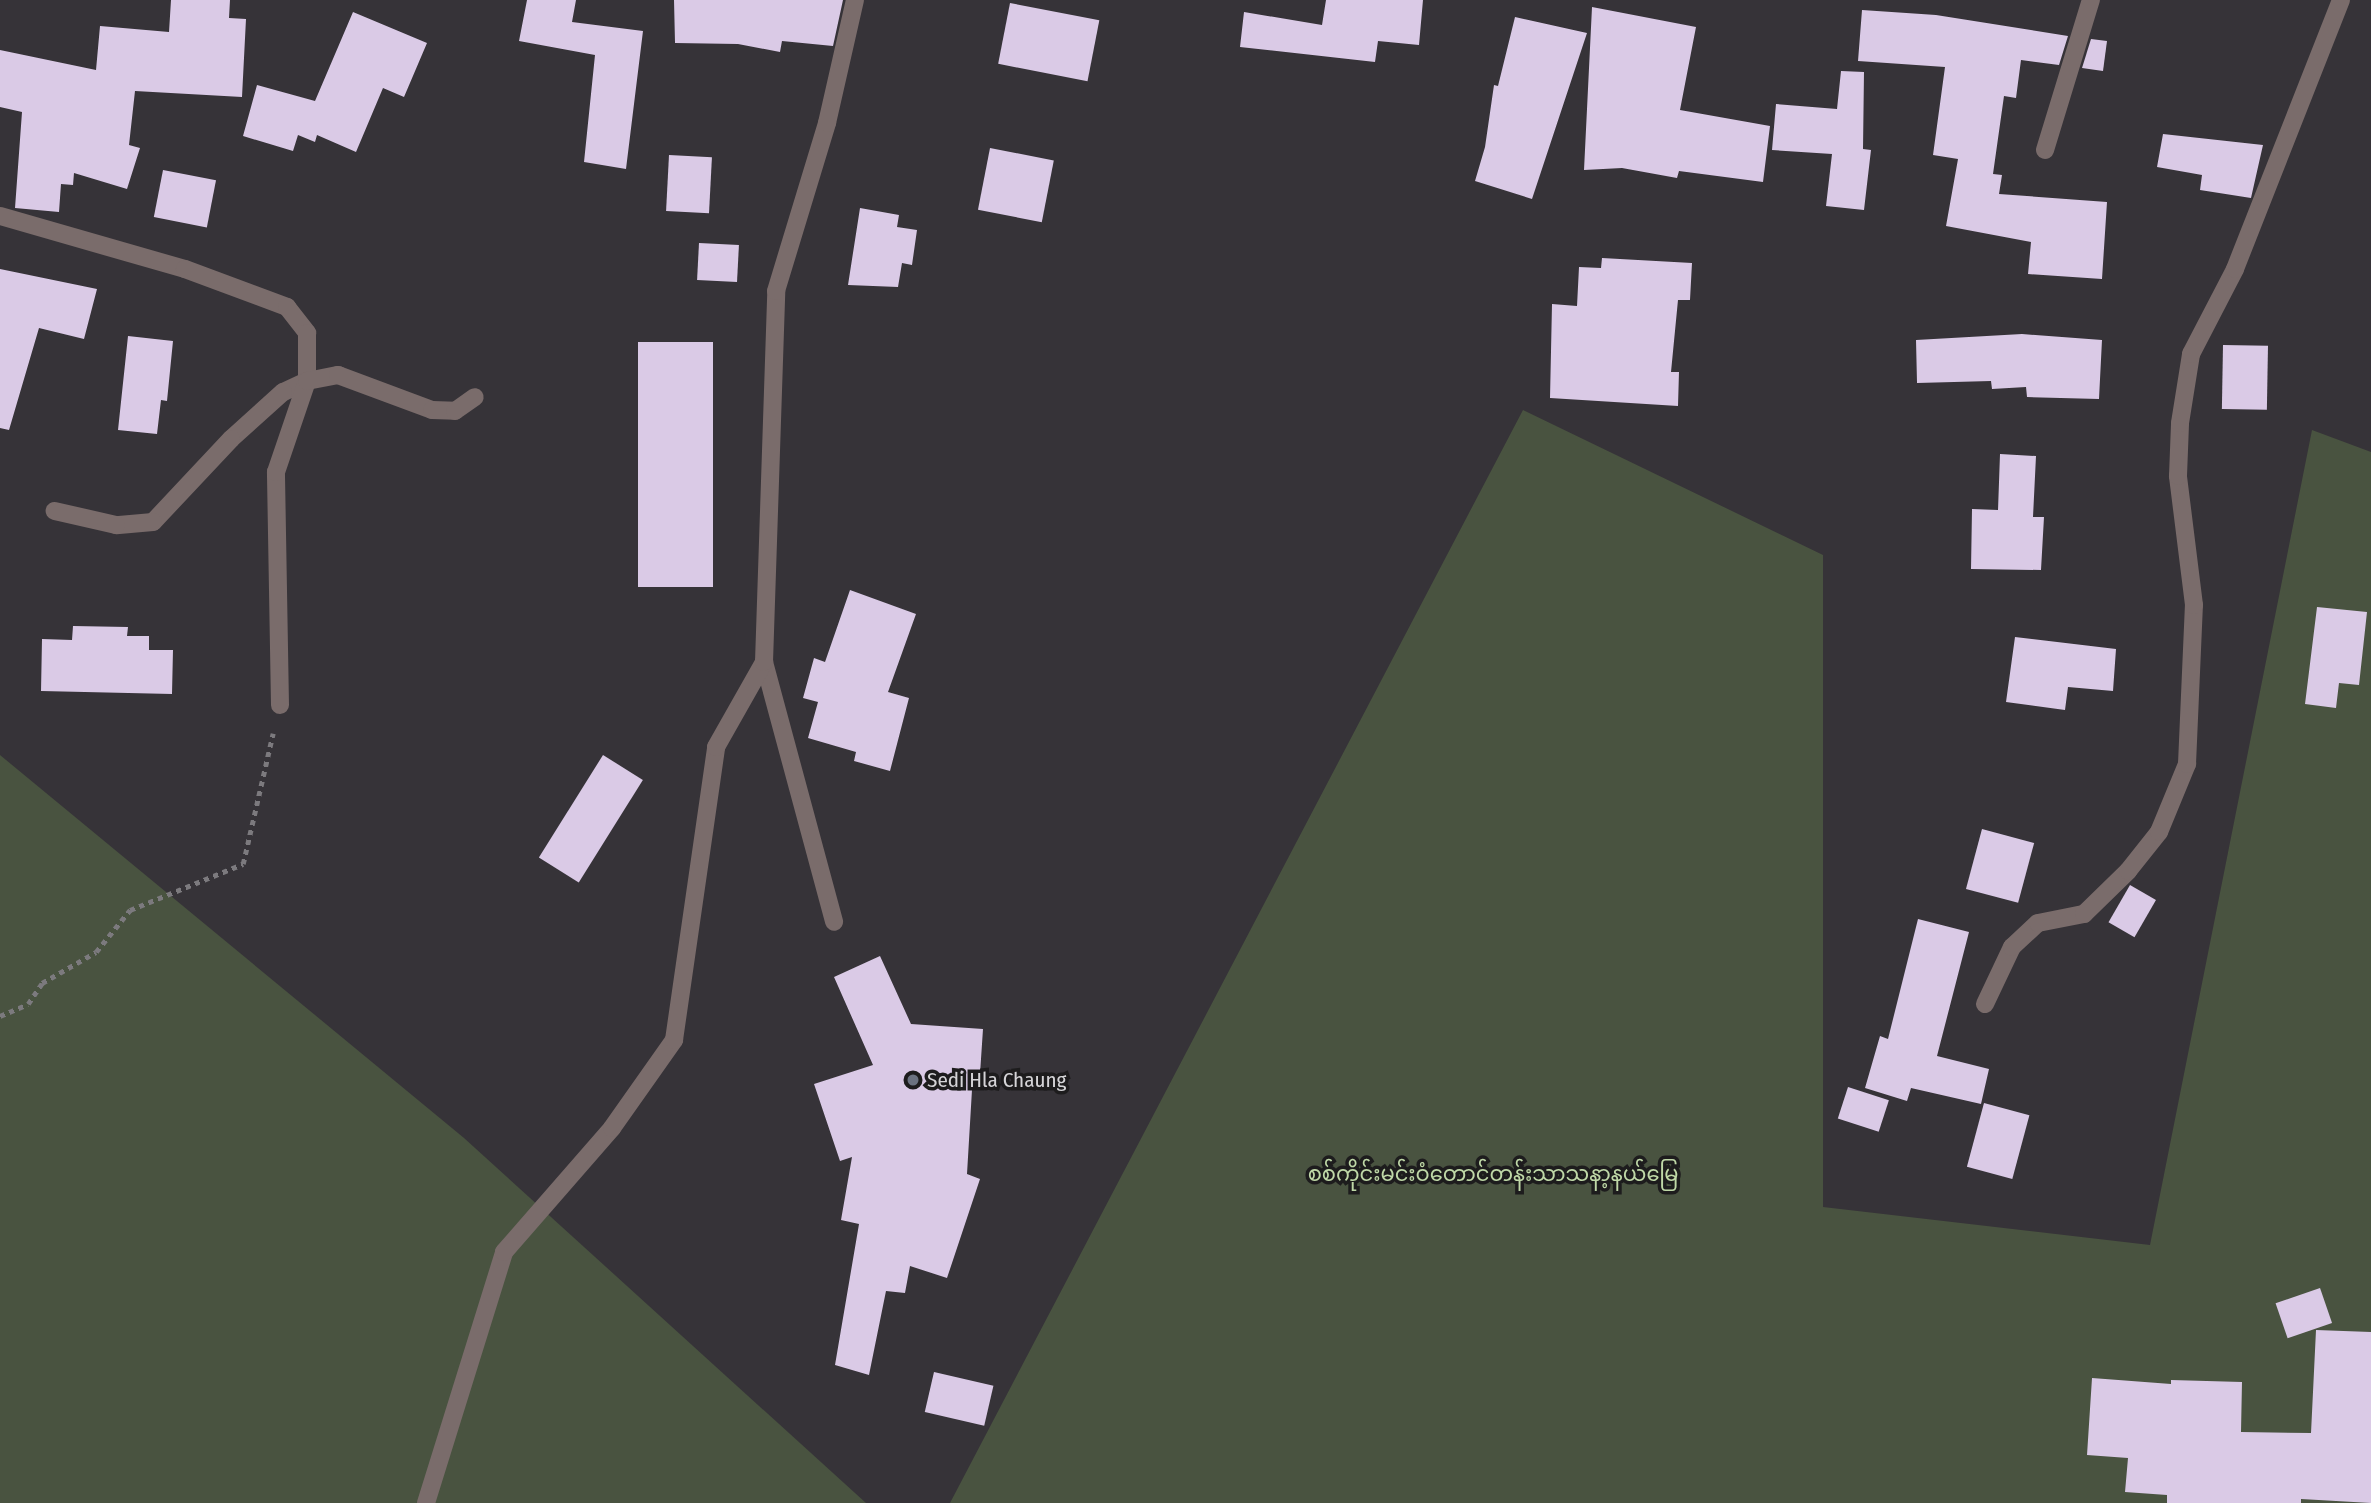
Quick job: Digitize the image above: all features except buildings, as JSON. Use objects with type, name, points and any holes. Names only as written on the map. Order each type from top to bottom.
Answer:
[{"type":"street","points":[[834,922],[764,662],[776,291],[827,123],[855,0]]},
{"type":"street","points":[[2045,150],[2091,0]]},
{"type":"street","points":[[1985,1004],[2012,947],[2038,923],[2084,914],[2128,871],[2159,832],[2187,764],[2194,605],[2178,476],[2180,422],[2191,354],[2235,269],[2342,0]]},
{"type":"street","points":[[0,216],[185,269],[287,307],[307,333],[307,381],[276,472],[280,705]]},
{"type":"street","points":[[55,511],[116,526],[153,522],[240,431],[283,392],[307,381],[338,376],[432,410],[455,411],[475,397]]},
{"type":"street","points":[[426,1503],[505,1252],[612,1128],[674,1040],[716,747],[764,662]]},
{"type":"path","points":[[0,1016],[27,1004],[42,983],[96,952],[130,910],[243,864],[280,705]]},
{"type":"green space","name":"စစ်ကိုင်းမင်းဝံတောင်တန်းသာသနာ့နယ်မြေ","points":[[1523,410],[1823,555],[1823,1207],[2150,1245],[2312,430],[2371,452],[2371,1503],[950,1503]]},
{"type":"green space","points":[[0,755],[464,1138],[866,1503],[0,1503]]},
{"type":"place","name":"Sedi Hla Chaung","points":[[913,1080]]}]
